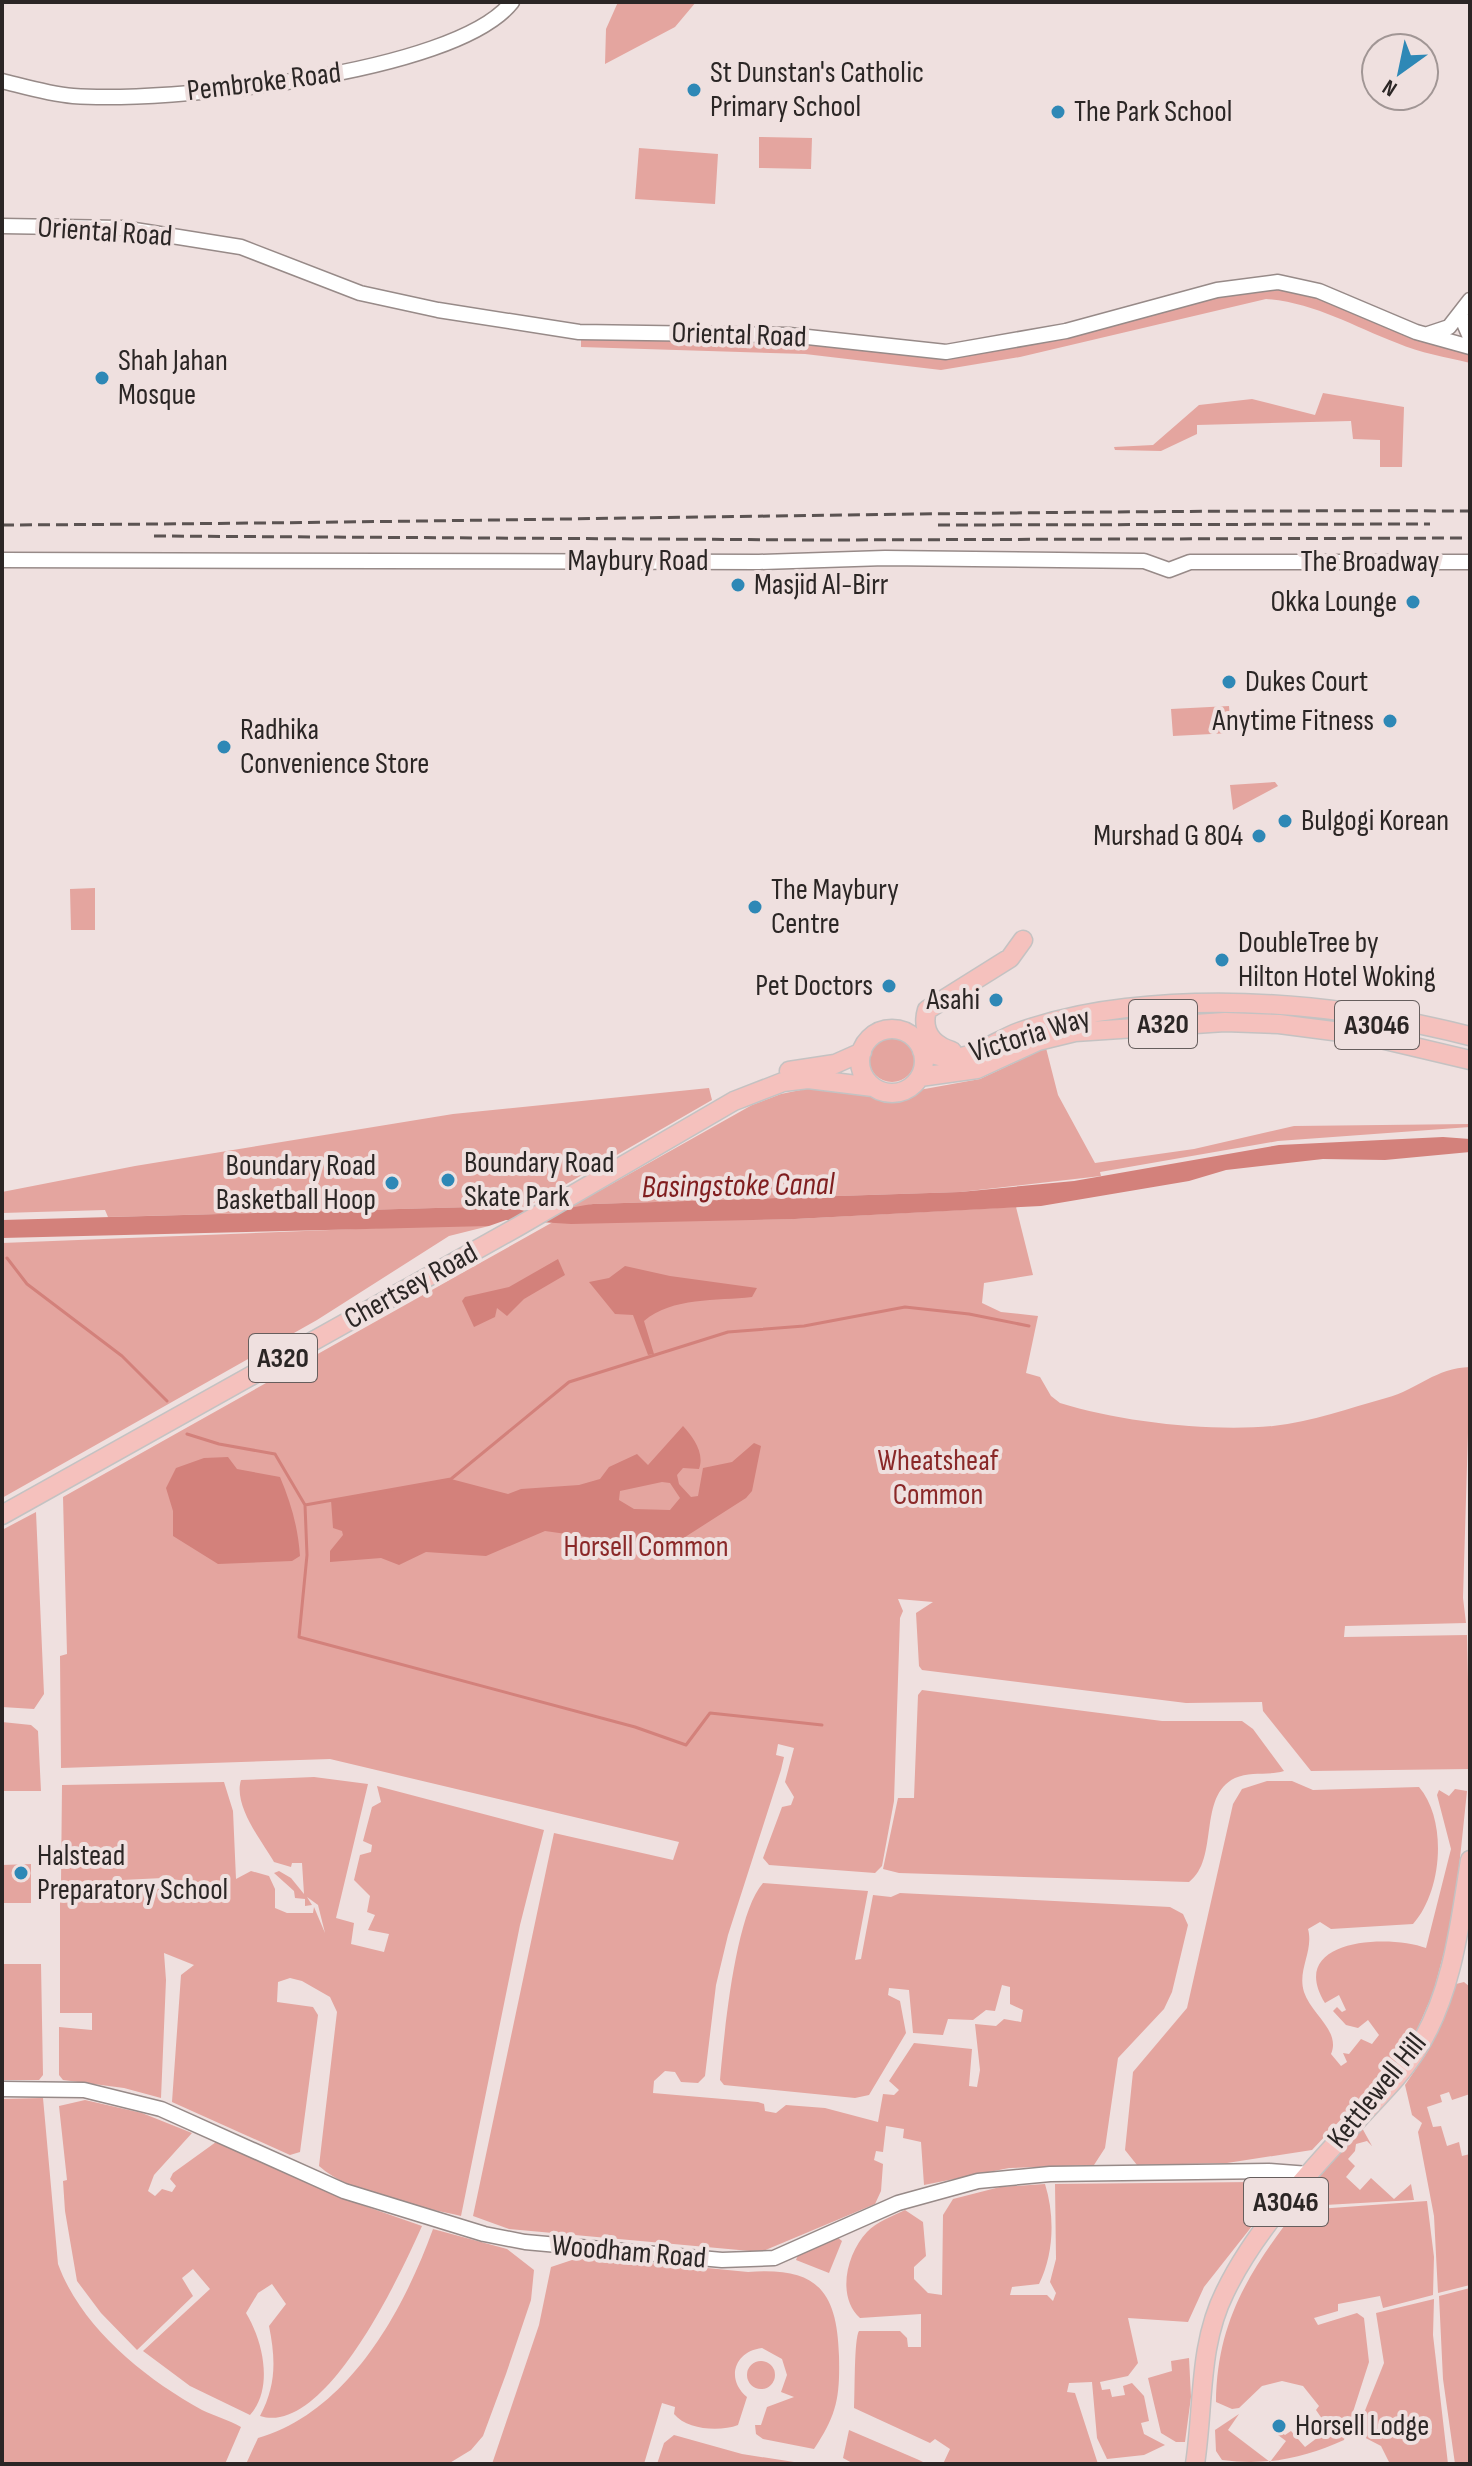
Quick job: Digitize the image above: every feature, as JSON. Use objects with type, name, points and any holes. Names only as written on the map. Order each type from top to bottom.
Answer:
[{"type":"main road","points":[[974,1052],[950,1050],[937,1044],[925,1029],[927,1010],[1010,958],[1023,940]]},
{"type":"main road","name":"Victoria Way","points":[[1283,1006],[1470,1046]]},
{"type":"main road","name":"Victoria Way","points":[[922,1051],[949,1059],[1034,1027],[1127,1008],[1283,1006],[1393,1018],[1470,1036]]},
{"type":"main road","name":"Victoria Way","points":[[920,1077],[977,1069],[1038,1041],[1061,1035],[1159,1024],[1279,1024],[1364,1035],[1470,1060]]},
{"type":"main road","name":"A320","points":[[862,1052],[879,1032],[895,1030],[911,1036],[922,1051]]},
{"type":"main road","points":[[920,1077],[922,1051]]},
{"type":"main road","points":[[862,1052],[862,1072],[873,1087]]},
{"type":"main road","name":"Chertsey Road","points":[[2,1515],[519,1226],[734,1101],[756,1084],[782,1072],[835,1064],[862,1052]]},
{"type":"main road","name":"A320","points":[[873,1087],[899,1093],[920,1077]]},
{"type":"main road","name":"Chertsey Road","points":[[734,1101],[783,1082],[808,1079],[873,1087]]},
{"type":"main road","name":"Kettlewell Hill","points":[[1195,2464],[1206,2354],[1219,2306],[1243,2260],[1296,2189],[1416,2051],[1435,2012],[1448,1971],[1470,1860]]},
{"type":"street","name":"Pembroke Road","points":[[2,81],[48,93],[87,97],[270,84],[359,70],[448,41],[489,21],[512,2]]},
{"type":"street","name":"Oriental Road","points":[[2,226],[122,228],[241,247],[360,293],[438,310],[579,332],[812,336],[946,352],[1066,331],[1217,290],[1278,282],[1319,291],[1424,335],[1470,347]]},
{"type":"street","points":[[1424,335],[1442,332],[1470,300]]},
{"type":"street","points":[[1460,314],[1470,337]]},
{"type":"street","name":"Maybury Road","points":[[2,560],[759,562],[885,558],[1144,561],[1169,570],[1183,563],[1271,561]]},
{"type":"street","name":"The Broadway","points":[[1271,561],[1470,562]]},
{"type":"street","name":"Woodham Road","points":[[2,2089],[50,2087],[132,2100],[186,2118],[375,2203],[494,2236],[722,2260],[774,2258],[898,2203],[978,2181],[1050,2174],[1269,2171],[1309,2174]]},
{"type":"street","points":[[1269,2171],[1296,2189]]},
{"type":"green space","points":[[618,2],[696,2],[675,27],[605,64],[606,29]]},
{"type":"green space","points":[[759,137],[812,138],[811,169],[759,168]]},
{"type":"green space","points":[[639,148],[718,154],[715,204],[635,199]]},
{"type":"green space","points":[[1278,286],[1313,293],[1470,351],[1470,363],[1406,346],[1317,310],[1266,299],[1020,357],[941,370],[805,354],[581,347],[581,335],[790,339],[928,357],[1218,294]]},
{"type":"green space","points":[[1323,393],[1404,407],[1402,467],[1380,467],[1380,440],[1353,439],[1351,421],[1197,425],[1197,434],[1161,451],[1115,450],[1114,447],[1153,445],[1199,405],[1252,399],[1315,415]]},
{"type":"green space","points":[[1229,706],[1231,733],[1173,736],[1171,709]]},
{"type":"green space","points":[[1275,782],[1278,786],[1233,810],[1230,785]]},
{"type":"green space","points":[[95,888],[95,930],[71,930],[70,889]]},
{"type":"green space","points":[[892,1036],[908,1043],[915,1059],[908,1075],[892,1082],[876,1075],[869,1059],[876,1043]]},
{"type":"green space","points":[[1046,1048],[1058,1095],[1095,1163],[1194,1149],[1294,1126],[1470,1124],[1470,1127],[1278,1141],[1100,1172],[1101,1176],[960,1192],[593,1204],[566,1211],[565,1204],[592,1195],[752,1105],[781,1094],[810,1088],[900,1101],[919,1090],[980,1079]]},
{"type":"green space","points":[[709,1088],[712,1100],[525,1208],[513,1201],[508,1206],[108,1217],[105,1210],[2,1213],[2,1192],[135,1166],[453,1114]]},
{"type":"green space","points":[[1016,1207],[1033,1275],[984,1283],[982,1303],[1001,1312],[1038,1316],[1026,1373],[1040,1377],[1051,1396],[1060,1403],[1166,1424],[1222,1428],[1273,1426],[1316,1418],[1386,1398],[1447,1371],[1470,1367],[1463,1598],[1466,1623],[1345,1626],[1344,1637],[1467,1635],[1470,1769],[1311,1771],[1263,1711],[1262,1702],[1186,1703],[922,1670],[919,1666],[916,1613],[933,1602],[898,1599],[903,1611],[900,1618],[894,1801],[882,1866],[875,1873],[769,1865],[763,1858],[782,1807],[791,1805],[794,1797],[785,1782],[794,1748],[778,1744],[776,1755],[784,1757],[781,1770],[728,1935],[716,1985],[705,2076],[698,2083],[681,2082],[675,2072],[665,2071],[654,2081],[653,2093],[758,2102],[764,2104],[765,2111],[776,2113],[786,2105],[825,2108],[878,2122],[883,2094],[894,2095],[899,2090],[889,2081],[914,2043],[972,2049],[969,2086],[977,2087],[980,2070],[975,2024],[996,2026],[1004,2019],[1021,2022],[1023,2010],[1010,2004],[1010,1987],[1002,1985],[995,2011],[986,2010],[973,2020],[948,2019],[943,2035],[913,2033],[909,1990],[889,1988],[888,1995],[900,2001],[906,2033],[869,2095],[855,2098],[724,2085],[720,2080],[732,1977],[745,1921],[763,1883],[868,1891],[855,1960],[861,1959],[873,1895],[891,1897],[900,1893],[1170,1907],[1183,1914],[1188,1925],[1172,1992],[1164,2009],[1118,2058],[1105,2148],[1094,2165],[1009,2168],[924,2185],[921,2142],[903,2138],[904,2129],[886,2126],[883,2152],[876,2151],[874,2160],[883,2164],[881,2191],[875,2204],[761,2252],[509,2229],[473,2216],[554,1833],[673,1860],[679,1842],[330,1759],[61,1768],[60,1656],[67,1654],[63,1497],[553,1222],[795,1219]]},
{"type":"green space","points":[[489,1226],[449,1236],[317,1320],[2,1498],[2,1243]]},
{"type":"green space","points":[[36,1512],[44,1694],[34,1709],[2,1707],[2,1530]]},
{"type":"green space","points":[[922,1690],[1162,1721],[1242,1721],[1253,1729],[1284,1771],[1241,1776],[1223,1787],[1212,1813],[1204,1859],[1189,1882],[899,1873],[883,1869],[898,1798],[914,1798],[918,1695]]},
{"type":"green space","points":[[2,1722],[31,1725],[38,1731],[41,1791],[2,1791]]},
{"type":"green space","points":[[314,1777],[368,1784],[336,1918],[354,1923],[351,1944],[384,1952],[389,1934],[368,1930],[375,1915],[367,1912],[370,1896],[354,1880],[360,1855],[371,1852],[372,1845],[363,1841],[372,1807],[381,1802],[377,1786],[544,1830],[520,1925],[461,2216],[367,2192],[349,2185],[319,2166],[337,2012],[330,1997],[302,1981],[290,1978],[278,1982],[277,2002],[313,2007],[318,2015],[300,2152],[290,2155],[172,2102],[181,1975],[194,1965],[164,1953],[166,1980],[161,2098],[124,2088],[63,2080],[59,2075],[59,2027],[92,2030],[92,2013],[60,2013],[60,1898],[92,1892],[154,1889],[191,1890],[194,1898],[199,1898],[202,1894],[225,1896],[226,1886],[163,1878],[61,1883],[62,1785],[224,1782],[233,1811],[236,1879],[251,1871],[269,1876],[275,1889],[275,1908],[287,1913],[313,1913],[314,1907],[325,1933],[318,1905],[307,1897],[312,1905],[305,1906],[305,1899],[295,1898],[294,1891],[274,1873],[279,1871],[291,1878],[304,1894],[302,1863],[292,1863],[291,1867],[274,1862],[250,1823],[240,1790],[241,1780]]},
{"type":"green space","points":[[1267,1781],[1292,1781],[1313,1790],[1419,1787],[1434,1818],[1438,1856],[1435,1876],[1423,1910],[1413,1924],[1331,1929],[1320,1922],[1308,1929],[1309,1945],[1302,1984],[1308,2000],[1329,2030],[1333,2046],[1331,2054],[1341,2066],[1347,2062],[1343,2053],[1349,2054],[1361,2039],[1372,2044],[1379,2035],[1368,2020],[1358,2028],[1346,2025],[1333,2011],[1337,2007],[1342,2012],[1346,2010],[1339,1995],[1325,2003],[1316,1981],[1319,1965],[1330,1953],[1368,1942],[1426,1948],[1451,1849],[1437,1795],[1439,1790],[1449,1796],[1455,1789],[1467,1791],[1454,1916],[1433,1993],[1411,2044],[1382,2081],[1379,2079],[1312,2150],[1227,2163],[1137,2165],[1125,2150],[1133,2072],[1187,2008],[1233,1804],[1242,1789]]},
{"type":"green space","points":[[31,1864],[31,1903],[2,1903],[2,1865]]},
{"type":"green space","points":[[2,1964],[41,1964],[43,2075],[39,2080],[2,2080]]},
{"type":"green space","points":[[1464,1982],[1470,1987],[1470,2094],[1452,2100],[1449,2092],[1440,2095],[1442,2102],[1427,2107],[1433,2127],[1441,2126],[1447,2146],[1459,2142],[1462,2156],[1470,2154],[1470,2285],[1438,2293],[1434,2216],[1418,2132],[1422,2123],[1412,2115],[1405,2085],[1428,2051],[1456,1984]]},
{"type":"green space","points":[[43,2098],[58,2264],[68,2287],[98,2329],[158,2383],[202,2410],[241,2427],[225,2464],[2,2464],[2,2099]]},
{"type":"green space","points":[[85,2100],[142,2113],[192,2133],[154,2175],[148,2191],[155,2196],[162,2189],[172,2192],[176,2186],[170,2179],[173,2173],[216,2142],[359,2204],[422,2226],[379,2312],[358,2346],[335,2378],[310,2402],[285,2416],[260,2416],[273,2372],[269,2326],[286,2304],[272,2284],[258,2293],[246,2313],[261,2350],[264,2378],[262,2392],[250,2415],[190,2386],[143,2351],[210,2289],[193,2269],[182,2278],[193,2296],[137,2350],[101,2313],[77,2281],[65,2211],[63,2181],[67,2180],[59,2106]]},
{"type":"green space","points":[[1361,2126],[1372,2146],[1367,2141],[1356,2144],[1355,2151],[1348,2159],[1355,2166],[1346,2177],[1360,2190],[1371,2178],[1394,2199],[1411,2184],[1414,2200],[1307,2206],[1301,2203],[1327,2162]]},
{"type":"green space","points":[[1252,2182],[1275,2188],[1275,2197],[1204,2287],[1188,2322],[1128,2318],[1138,2363],[1128,2376],[1100,2382],[1102,2390],[1110,2389],[1112,2397],[1125,2395],[1123,2386],[1132,2383],[1144,2396],[1149,2421],[1141,2423],[1144,2434],[1165,2445],[1144,2455],[1107,2459],[1097,2438],[1092,2382],[1069,2383],[1067,2392],[1075,2393],[1098,2464],[943,2464],[950,2449],[935,2439],[930,2443],[854,2408],[855,2354],[859,2331],[900,2331],[907,2338],[908,2347],[921,2347],[921,2314],[860,2318],[848,2298],[847,2275],[854,2251],[867,2232],[880,2222],[905,2210],[923,2222],[926,2256],[914,2267],[914,2279],[928,2293],[942,2295],[943,2215],[953,2199],[1000,2187],[1045,2184],[1050,2209],[1048,2260],[1039,2284],[1012,2287],[1010,2295],[1047,2295],[1053,2301],[1056,2293],[1050,2282],[1056,2259],[1055,2184]]},
{"type":"green space","points":[[1427,2201],[1434,2257],[1433,2295],[1383,2308],[1380,2296],[1338,2304],[1338,2311],[1314,2318],[1318,2325],[1357,2313],[1364,2318],[1369,2362],[1344,2440],[1314,2452],[1271,2461],[1286,2441],[1278,2435],[1281,2432],[1285,2435],[1291,2431],[1305,2447],[1329,2429],[1316,2410],[1319,2406],[1303,2386],[1282,2381],[1262,2386],[1239,2408],[1232,2409],[1216,2402],[1218,2372],[1230,2320],[1252,2274],[1300,2205],[1304,2210]]},
{"type":"green space","points":[[433,2229],[507,2249],[534,2270],[531,2300],[483,2436],[471,2450],[448,2464],[246,2464],[258,2438],[290,2425],[319,2406],[368,2355],[406,2293]]},
{"type":"green space","points":[[837,2237],[842,2241],[829,2273],[796,2260],[798,2255]]},
{"type":"green space","points":[[584,2256],[748,2272],[772,2271],[807,2279],[819,2287],[834,2314],[839,2370],[838,2394],[832,2415],[814,2449],[763,2439],[756,2434],[755,2425],[761,2425],[767,2407],[794,2397],[781,2392],[787,2375],[782,2359],[762,2348],[745,2354],[736,2367],[736,2382],[747,2397],[738,2425],[713,2429],[695,2426],[674,2414],[675,2407],[662,2403],[644,2464],[492,2464],[539,2325],[551,2267]]},
{"type":"green space","points":[[1470,2288],[1470,2464],[1455,2464],[1443,2379],[1439,2296]]},
{"type":"green space","points":[[1434,2299],[1433,2335],[1448,2464],[1390,2464],[1381,2446],[1356,2433],[1384,2363],[1376,2313]]},
{"type":"green space","points":[[1189,2358],[1191,2397],[1185,2442],[1176,2442],[1161,2433],[1148,2378],[1172,2371],[1171,2361]]},
{"type":"green space","points":[[761,2361],[771,2365],[775,2375],[771,2385],[761,2389],[751,2385],[747,2375],[751,2365]]},
{"type":"green space","points":[[1239,2414],[1228,2430],[1269,2461],[1222,2460],[1216,2451],[1215,2430]]},
{"type":"green space","points":[[849,2430],[927,2464],[854,2464],[843,2458]]},
{"type":"green space","points":[[674,2435],[742,2454],[807,2464],[657,2464],[664,2443]]},
{"type":"shaded area","name":"Basingstoke Canal","points":[[1443,1137],[1470,1139],[1470,1152],[1385,1160],[1323,1159],[1226,1170],[1189,1181],[1041,1206],[795,1219],[571,1224],[506,1220],[489,1226],[2,1238],[2,1220],[508,1206],[540,1212],[593,1204],[960,1192],[1074,1181],[1279,1145]]},
{"type":"shaded area","points":[[558,1259],[565,1275],[524,1299],[507,1316],[497,1308],[495,1317],[474,1327],[462,1301],[465,1297],[509,1287]]},
{"type":"shaded area","points":[[625,1266],[670,1276],[757,1288],[752,1297],[681,1304],[655,1313],[644,1321],[654,1354],[648,1355],[633,1315],[615,1314],[589,1282],[609,1278]]},
{"type":"shaded area","points":[[683,1426],[697,1446],[700,1463],[699,1469],[683,1468],[677,1475],[679,1484],[691,1497],[698,1496],[703,1468],[732,1462],[754,1443],[761,1446],[752,1491],[682,1539],[623,1542],[545,1531],[486,1556],[426,1552],[399,1565],[381,1558],[330,1562],[330,1551],[343,1535],[342,1531],[333,1528],[331,1500],[451,1479],[508,1494],[521,1489],[579,1485],[600,1479],[609,1467],[637,1454],[648,1465]],"holes":[[[670,1483],[680,1498],[670,1510],[634,1509],[619,1500],[620,1491]]]},
{"type":"shaded area","points":[[228,1457],[237,1469],[280,1477],[293,1515],[300,1556],[292,1561],[218,1564],[173,1536],[173,1511],[166,1488],[176,1468],[204,1458]]},
{"type":"waterway","points":[[7,1258],[27,1284],[122,1356],[167,1401]]},
{"type":"waterway","points":[[305,1505],[451,1479],[569,1382],[728,1332],[804,1326],[905,1307],[969,1314],[1029,1326]]},
{"type":"waterway","points":[[187,1434],[219,1444],[275,1454],[305,1505],[307,1555],[299,1637],[635,1727],[686,1745],[710,1713],[822,1725]]},
{"type":"railway","points":[[2,525],[1103,512],[1470,511]]},
{"type":"railway","points":[[938,525],[1430,524]]},
{"type":"railway","points":[[154,536],[819,540],[1470,538]]},
{"type":"place","name":"St Dunstan's Catholic Primary School","points":[[694,90]]},
{"type":"place","name":"The Park School","points":[[1058,112]]},
{"type":"place","name":"Shah Jahan Mosque","points":[[102,378]]},
{"type":"place","name":"Masjid Al-Birr","points":[[738,585]]},
{"type":"place","name":"Okka Lounge","points":[[1413,602]]},
{"type":"place","name":"Dukes Court","points":[[1229,682]]},
{"type":"place","name":"Anytime Fitness","points":[[1390,721]]},
{"type":"place","name":"Radhika Convenience Store","points":[[224,747]]},
{"type":"place","name":"Bulgogi Korean","points":[[1285,821]]},
{"type":"place","name":"Murshad G 804","points":[[1259,836]]},
{"type":"place","name":"The Maybury Centre","points":[[755,907]]},
{"type":"place","name":"DoubleTree by Hilton Hotel Woking","points":[[1222,960]]},
{"type":"place","name":"Pet Doctors","points":[[889,986]]},
{"type":"place","name":"Asahi","points":[[996,1000]]},
{"type":"place","name":"Boundary Road Skate Park","points":[[448,1180]]},
{"type":"place","name":"Boundary Road Basketball Hoop","points":[[392,1183]]},
{"type":"place","name":"Halstead Preparatory School","points":[[21,1873]]},
{"type":"place","name":"Horsell Lodge","points":[[1279,2426]]},
{"type":"park label","name":"Wheatsheaf Common","points":[[938,1478]]},
{"type":"park label","name":"Horsell Common","points":[[646,1547]]}]
